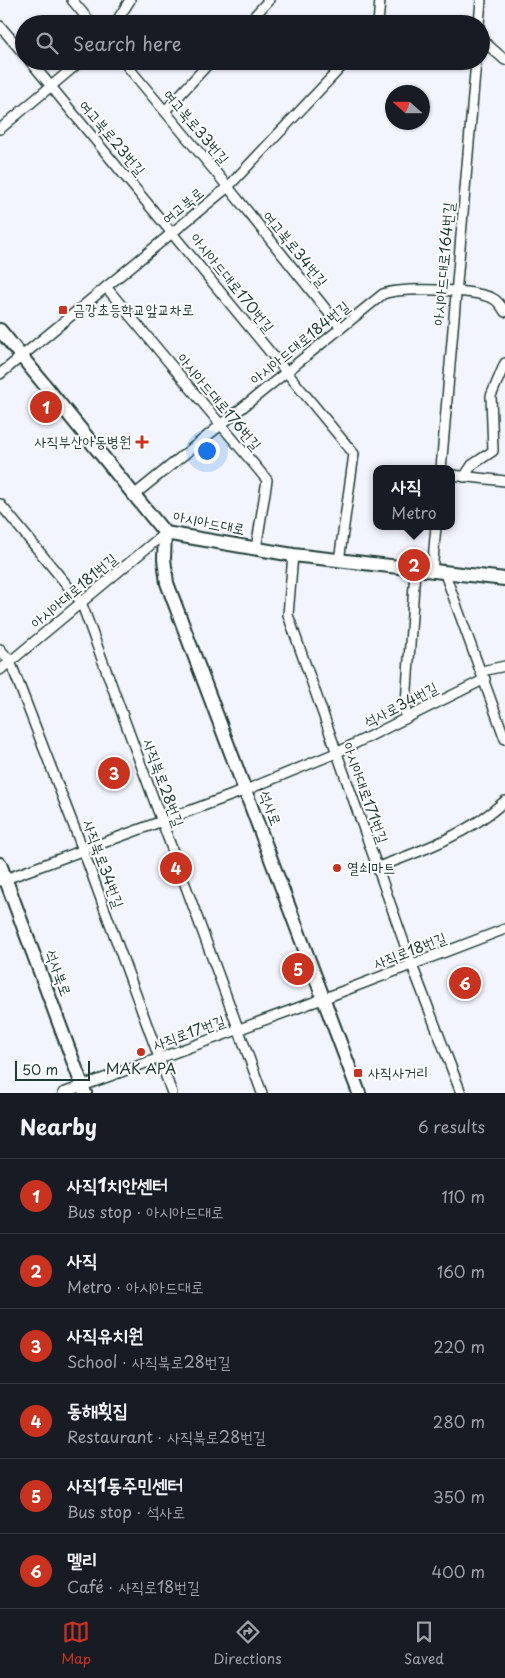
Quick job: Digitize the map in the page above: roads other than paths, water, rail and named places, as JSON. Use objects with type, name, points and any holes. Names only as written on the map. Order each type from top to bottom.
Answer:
[{"type":"main road","name":"아시아드대로","points":[[0,330],[165,532],[293,555],[445,574],[505,579]]},
{"type":"main road","name":"석사로","points":[[165,532],[164,559],[167,583],[325,998],[359,1093]]},
{"type":"main road","name":"석사북로","points":[[0,864],[3,880],[83,1089]]},
{"type":"street","points":[[72,0],[84,15]]},
{"type":"street","points":[[121,15],[130,0]]},
{"type":"street","points":[[255,15],[269,0]]},
{"type":"street","points":[[379,15],[380,0]]},
{"type":"street","points":[[480,15],[481,0]]},
{"type":"street","points":[[0,26],[15,44]]},
{"type":"street","points":[[490,47],[505,60]]},
{"type":"street","name":"여고북로23번길","points":[[37,70],[172,232]]},
{"type":"street","points":[[0,129],[71,70]]},
{"type":"street","name":"여고북로33번길","points":[[131,70],[228,187]]},
{"type":"street","points":[[165,111],[203,70]]},
{"type":"street","name":"여고북로","points":[[0,374],[228,187],[338,70]]},
{"type":"street","name":"아시아드대로164번길","points":[[441,465],[475,70]]},
{"type":"street","name":"여고북로34번길","points":[[228,187],[341,328]]},
{"type":"street","name":"아시아드대로170번길","points":[[172,232],[354,454],[339,561]]},
{"type":"street","name":"아시아드대로176번길","points":[[106,287],[267,480],[256,549]]},
{"type":"street","name":"아시아드대로184번길","points":[[134,495],[383,294],[395,290],[456,292],[492,298],[505,312]]},
{"type":"street","points":[[464,477],[472,465],[493,451],[491,396],[505,363]]},
{"type":"street","points":[[455,476],[505,481]]},
{"type":"street","name":"사직북로28번길","points":[[0,504],[81,602],[262,1093]]},
{"type":"street","points":[[432,572],[436,530]]},
{"type":"street","name":"아시아대로181번길","points":[[0,670],[165,532]]},
{"type":"street","name":"아시아대로171번길","points":[[293,555],[288,615],[412,965],[461,1093]]},
{"type":"street","points":[[405,719],[415,570]]},
{"type":"street","points":[[445,574],[484,675],[505,739]]},
{"type":"street","name":"사직북로34번길","points":[[0,649],[10,661],[83,850],[172,1093]]},
{"type":"street","name":"석사로34번길","points":[[3,880],[246,790],[336,753],[405,719],[484,675],[505,666]]},
{"type":"street","points":[[378,867],[417,853],[486,818],[505,801]]},
{"type":"street","name":"사직로18번길","points":[[325,998],[505,929]]},
{"type":"street","name":"사직로17번길","points":[[63,1093],[83,1089],[159,1058],[325,998]]},
{"type":"place","name":"금강초등학교앞교차로","points":[[63,310]]},
{"type":"place","name":"사직1치안센터","points":[[46,407]]},
{"type":"place","name":"사직부산아동병원","points":[[142,442]]},
{"type":"place","name":"사직","points":[[414,565]]},
{"type":"place","name":"사직유치원","points":[[114,773]]},
{"type":"place","name":"동해횟집","points":[[176,868]]},
{"type":"place","name":"열쇠마트","points":[[337,868]]},
{"type":"place","name":"사직1동주민센터","points":[[298,969]]},
{"type":"place","name":"멜리","points":[[465,983]]},
{"type":"place","name":"MAK APA","points":[[141,1052]]},
{"type":"place","name":"사직사거리","points":[[358,1073]]}]
